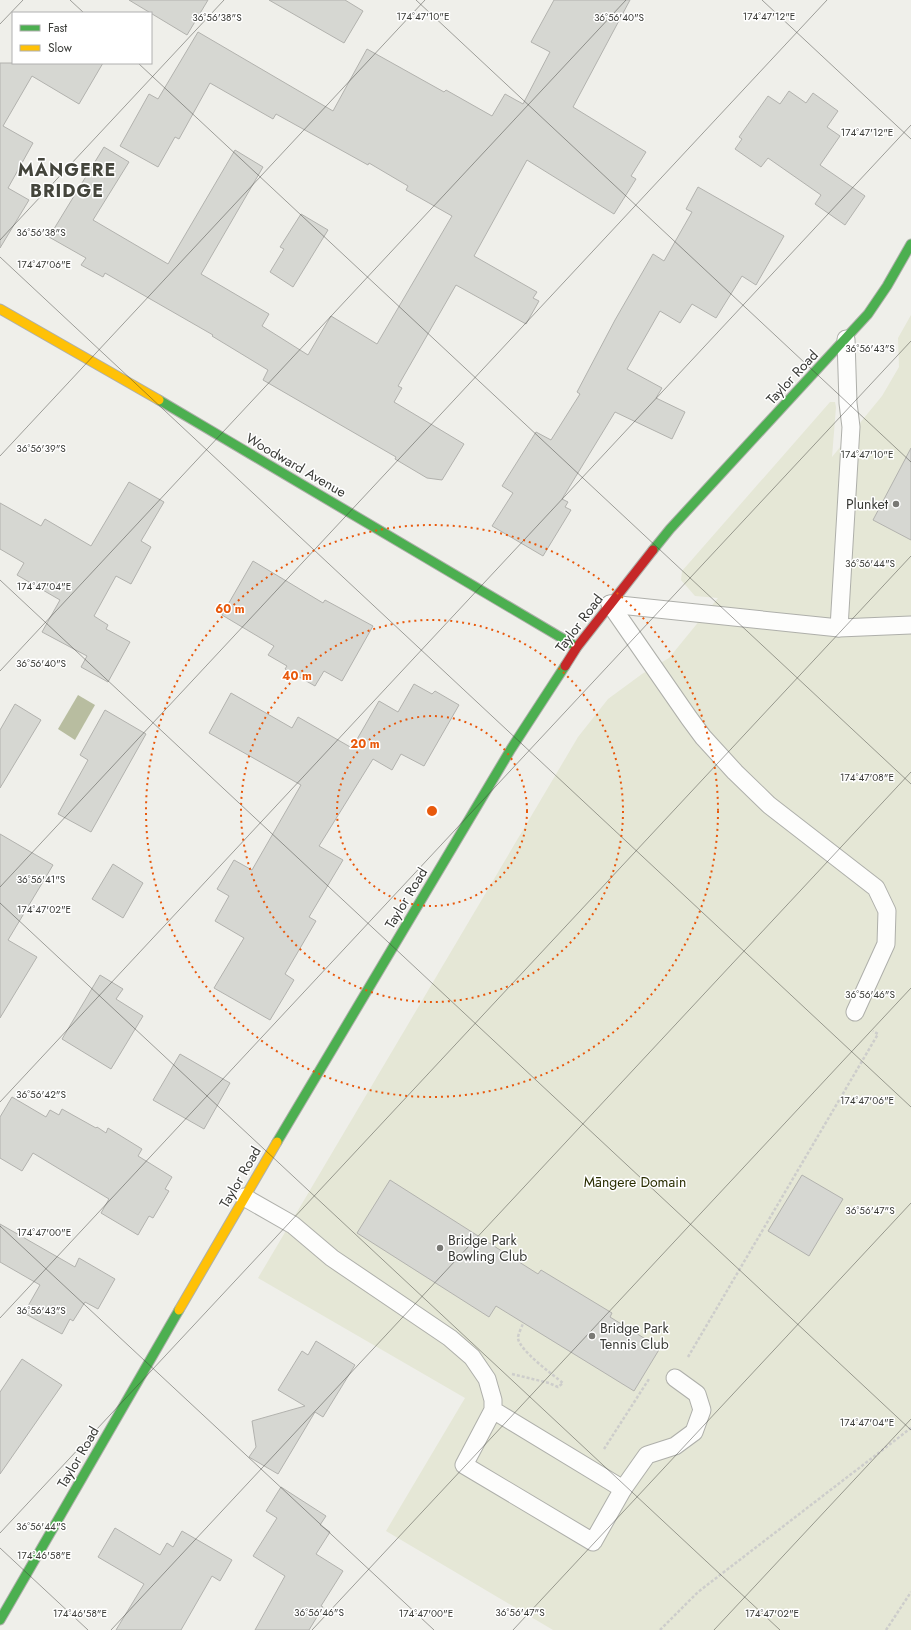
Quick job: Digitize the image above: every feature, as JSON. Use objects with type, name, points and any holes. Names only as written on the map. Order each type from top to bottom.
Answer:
[{"type":"street","name":"Taylor Road","points":[[0,1620],[244,1197],[511,749],[577,647],[670,529],[846,339],[879,297],[911,244]]},
{"type":"street","name":"Woodward Avenue","points":[[0,309],[577,647]]},
{"type":"lane","points":[[838,628],[851,428],[848,403],[846,339]]},
{"type":"lane","points":[[610,604],[838,628],[911,625]]},
{"type":"lane","points":[[610,604],[689,718],[735,772],[768,805],[876,888],[887,910],[886,944],[855,1012]]},
{"type":"lane","points":[[244,1197],[293,1225],[332,1258],[450,1338],[472,1357],[487,1379],[491,1392],[493,1410],[464,1465],[593,1542],[623,1489],[647,1455],[675,1446],[694,1432],[702,1410],[696,1394],[680,1371]]},
{"type":"lane","points":[[493,1410],[623,1489]]},
{"type":"path","points":[[680,1371],[878,1034],[855,1021],[855,1012]]},
{"type":"path","points":[[491,1392],[508,1376],[514,1374],[549,1383],[558,1387],[563,1383],[532,1356],[520,1343],[518,1338],[523,1323]]},
{"type":"path","points":[[612,1435],[651,1375]]},
{"type":"path","points":[[660,1630],[698,1592],[911,1428]]},
{"type":"path","points":[[886,1630],[911,1592]]},
{"type":"green space","name":"Māngere Domain","points":[[911,315],[911,1630],[553,1630],[386,1531],[465,1398],[258,1278],[578,737],[608,699],[642,674],[669,658],[718,598],[695,596],[681,580],[682,571],[830,402],[835,402],[836,407],[832,457],[882,396],[899,367],[898,338]]},
{"type":"shaded area","points":[[78,695],[95,705],[75,740],[58,729]]},
{"type":"building","points":[[129,0],[208,0],[187,35],[152,14],[152,12],[149,12]]},
{"type":"building","points":[[269,0],[345,0],[363,11],[344,43]]},
{"type":"building","points":[[554,0],[630,0],[573,107],[646,152],[631,176],[636,179],[614,214],[527,160],[474,256],[537,292],[533,298],[539,301],[526,324],[456,285],[398,386],[402,388],[394,402],[464,444],[442,480],[427,478],[395,459],[396,457],[263,380],[268,370],[212,336],[213,335],[105,273],[103,277],[81,265],[86,258],[49,237],[104,147],[129,162],[93,220],[168,264],[235,150],[263,167],[201,274],[269,314],[262,326],[308,355],[331,316],[377,344],[452,216],[406,190],[408,186],[369,163],[368,165],[276,114],[273,119],[210,83],[179,139],[175,137],[158,167],[120,146],[149,94],[158,99],[198,32],[333,111],[367,49],[444,92],[446,90],[492,116],[505,94],[523,104],[550,52],[531,42]]},
{"type":"building","points":[[0,63],[102,64],[79,104],[32,76],[3,126],[33,143],[8,188],[29,200],[0,248]]},
{"type":"building","points":[[789,91],[806,103],[813,93],[838,111],[827,127],[840,136],[820,165],[865,196],[845,225],[815,204],[821,195],[768,158],[761,167],[735,149],[742,139],[739,137],[768,96],[780,104]]},
{"type":"building","points":[[698,187],[784,236],[756,285],[742,276],[716,318],[692,304],[680,323],[660,311],[627,369],[662,388],[656,398],[685,412],[672,439],[615,412],[562,499],[568,502],[565,507],[571,510],[543,556],[492,526],[513,493],[502,486],[536,432],[551,440],[580,394],[577,392],[615,320],[653,254],[664,261],[692,212],[686,209]]},
{"type":"building","points":[[301,214],[328,230],[293,287],[270,272],[284,249],[280,247]]},
{"type":"building","name":"Plunket","points":[[911,448],[911,540],[873,520]]},
{"type":"building","points":[[129,482],[164,502],[141,541],[151,547],[131,584],[116,576],[94,616],[108,625],[106,629],[130,642],[108,682],[81,667],[87,656],[42,632],[60,600],[17,575],[24,563],[0,549],[0,503],[41,526],[45,519],[91,546]]},
{"type":"building","points":[[253,561],[323,603],[325,600],[373,626],[342,681],[324,671],[315,686],[285,669],[287,666],[268,655],[274,646],[222,615]]},
{"type":"building","points":[[414,684],[432,694],[435,691],[459,705],[424,766],[401,754],[392,770],[373,759],[319,846],[343,860],[309,917],[316,921],[285,974],[294,980],[270,1020],[214,988],[244,938],[215,921],[229,896],[217,889],[234,860],[252,870],[301,785],[209,733],[231,693],[292,728],[298,717],[352,748],[379,701],[398,712]]},
{"type":"building","points":[[15,704],[41,720],[0,788],[0,730]]},
{"type":"building","points":[[105,710],[146,734],[91,832],[58,814],[88,760],[80,755]]},
{"type":"building","points":[[0,834],[53,865],[8,940],[37,957],[0,1018]]},
{"type":"building","points":[[113,864],[143,883],[123,918],[92,899]]},
{"type":"building","points":[[100,975],[123,989],[116,999],[143,1016],[111,1069],[62,1039]]},
{"type":"building","points":[[180,1054],[230,1083],[204,1129],[153,1100]]},
{"type":"building","points":[[12,1097],[46,1117],[50,1110],[59,1115],[62,1109],[106,1133],[108,1128],[142,1149],[138,1156],[172,1177],[165,1189],[169,1191],[153,1218],[149,1216],[138,1235],[101,1213],[109,1199],[33,1153],[22,1171],[0,1158],[0,1117]]},
{"type":"building","points":[[802,1175],[843,1199],[809,1256],[768,1231]]},
{"type":"building","points":[[390,1180],[538,1274],[541,1270],[612,1313],[610,1317],[660,1348],[634,1391],[496,1306],[489,1317],[357,1233]]},
{"type":"building","points":[[0,1224],[75,1267],[79,1258],[115,1279],[98,1309],[85,1302],[73,1321],[70,1319],[62,1334],[24,1313],[40,1285],[0,1262]]},
{"type":"building","points":[[316,1341],[355,1365],[323,1417],[315,1412],[278,1474],[249,1457],[256,1447],[252,1421],[305,1406],[278,1390],[302,1351],[308,1355]]},
{"type":"building","points":[[22,1359],[62,1385],[0,1474],[0,1392]]},
{"type":"building","points":[[281,1487],[326,1516],[320,1525],[330,1532],[316,1554],[343,1571],[321,1606],[323,1607],[309,1630],[255,1630],[285,1576],[253,1556],[277,1518],[266,1511]]},
{"type":"building","points":[[115,1528],[160,1555],[167,1543],[173,1547],[182,1531],[232,1560],[220,1581],[212,1576],[181,1630],[116,1630],[144,1584],[98,1557]]},
{"type":"traffic: fast","points":[[653,550],[670,529],[868,314],[887,286],[911,244]]},
{"type":"traffic: fast","points":[[159,400],[577,647]]},
{"type":"traffic: fast","points":[[277,1142],[511,749],[565,666]]},
{"type":"traffic: fast","points":[[0,1620],[179,1310]]},
{"type":"traffic: slow","points":[[0,309],[159,400]]},
{"type":"traffic: slow","points":[[179,1310],[277,1142]]},
{"type":"traffic: jam","points":[[565,666],[577,647],[653,550]]},
{"type":"place","name":"Plunket","points":[[896,504]]},
{"type":"place","name":"Bridge Park Bowling Club","points":[[440,1248]]},
{"type":"place","name":"Bridge Park Tennis Club","points":[[592,1336]]},
{"type":"district","name":"MĀNGERE BRIDGE","points":[[67,180]]}]
